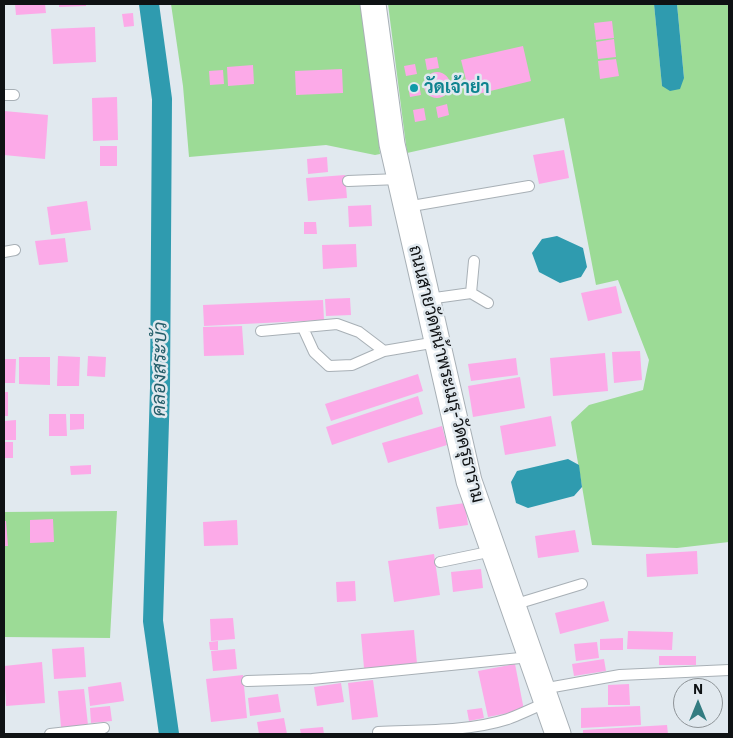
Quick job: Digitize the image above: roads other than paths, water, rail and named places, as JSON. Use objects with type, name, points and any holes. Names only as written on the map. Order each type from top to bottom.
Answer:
[{"type":"street","name":"ถนนสายวัดหน้าพระเมรุ-วัดครุธาราม","points":[[373,4],[392,144],[399,179],[469,481],[558,734]]},
{"type":"lane","points":[[348,181],[399,179]]},
{"type":"lane","points":[[405,207],[529,186]]},
{"type":"lane","points":[[4,252],[15,250]]},
{"type":"lane","points":[[471,293],[474,261]]},
{"type":"lane","points":[[428,299],[471,293],[488,303]]},
{"type":"lane","points":[[262,331],[337,324],[359,332],[384,351]]},
{"type":"lane","points":[[302,328],[314,352],[329,366],[352,365],[384,351],[438,342]]},
{"type":"lane","points":[[440,562],[494,550]]},
{"type":"lane","points":[[513,605],[582,584]]},
{"type":"lane","points":[[247,680],[312,679],[531,657]]},
{"type":"lane","points":[[378,732],[449,729],[484,724],[508,718],[545,696],[620,675],[729,670]]},
{"type":"lane","points":[[50,734],[104,728]]},
{"type":"water","points":[[654,4],[677,4],[684,78],[680,89],[670,91],[662,86]]},
{"type":"water","points":[[557,236],[583,248],[587,267],[581,277],[560,283],[539,272],[532,253],[542,239]]},
{"type":"water","points":[[568,459],[579,465],[582,487],[574,496],[528,508],[516,503],[511,482],[517,471]]},
{"type":"waterway","name":"คลองสระบัว","points":[[149,4],[162,99],[160,388],[153,621],[169,734]]},
{"type":"place","name":"วัดเจ้าย่า","points":[[414,88]]}]
